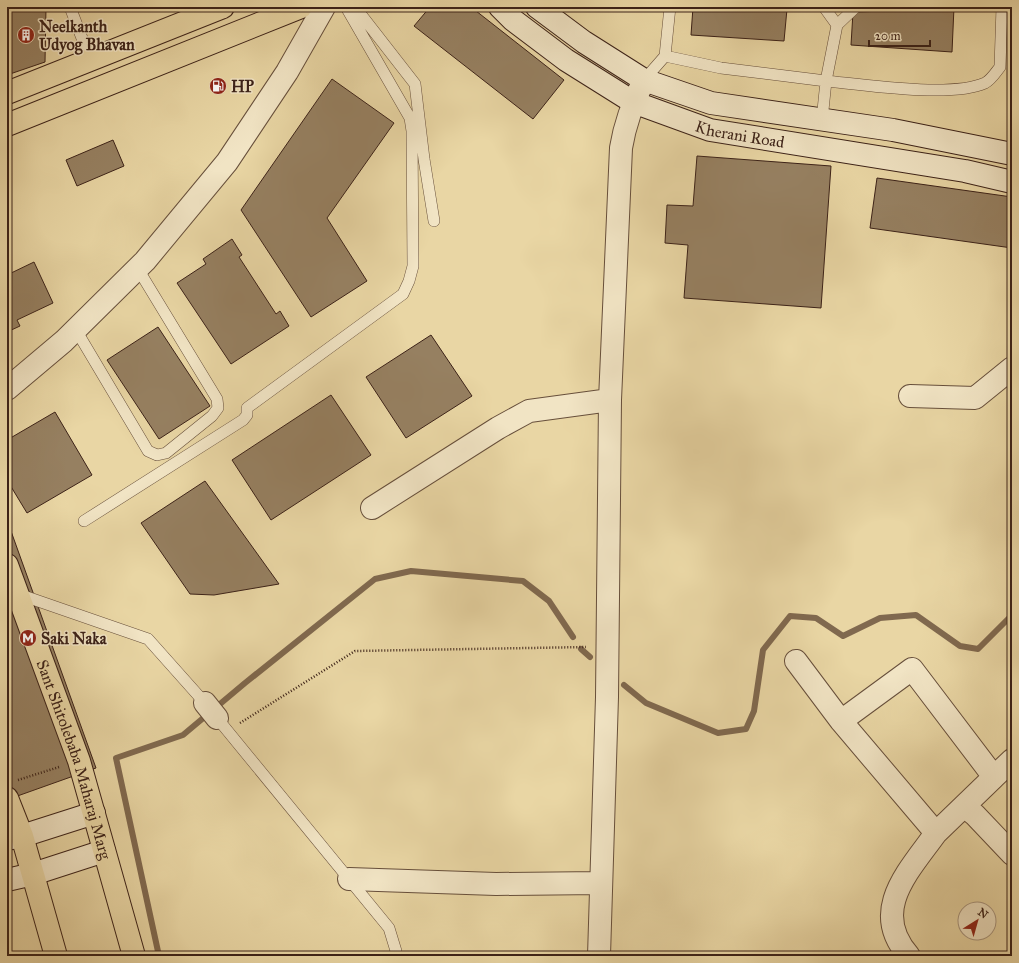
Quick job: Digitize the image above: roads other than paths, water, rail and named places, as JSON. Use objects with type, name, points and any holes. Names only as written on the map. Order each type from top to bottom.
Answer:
[{"type":"main road","points":[[7,93],[223,7]]},
{"type":"main road","points":[[7,125],[301,7]]},
{"type":"main road","name":"Sant Shitolebaba Maharaj Marg","points":[[7,565],[79,761],[134,956]]},
{"type":"main road","points":[[9,790],[14,837],[33,874],[56,956]]},
{"type":"street","points":[[7,389],[76,330],[138,269],[227,162],[287,72],[324,7]]},
{"type":"street","name":"Kherani Road","points":[[500,7],[513,20],[566,60],[633,102],[710,130],[965,171],[1012,182]]},
{"type":"street","name":"Kherani Road","points":[[537,7],[584,42],[644,80],[711,104],[893,130],[1012,154]]},
{"type":"street","points":[[599,956],[600,883],[608,697],[607,646],[610,400],[621,148],[625,125],[633,102],[644,80]]},
{"type":"street","points":[[910,396],[975,398],[1012,368]]},
{"type":"street","points":[[372,508],[498,428],[529,411],[610,400]]},
{"type":"street","points":[[796,661],[841,721],[936,833]]},
{"type":"street","points":[[841,721],[912,669],[994,777]]},
{"type":"street","points":[[909,956],[899,944],[891,918],[899,885],[936,833],[1012,760]]},
{"type":"street","points":[[964,806],[975,815],[1012,854]]},
{"type":"street","points":[[14,837],[94,813]]},
{"type":"street","points":[[7,880],[33,874],[104,851]]},
{"type":"street","points":[[349,879],[496,884],[600,883]]},
{"type":"lane","points":[[70,7],[90,59]]},
{"type":"lane","points":[[84,521],[244,420],[247,408],[403,294],[409,281],[413,266],[412,131],[410,118],[346,7]]},
{"type":"lane","points":[[355,7],[415,84],[424,159],[434,221]]},
{"type":"lane","points":[[644,80],[665,56],[670,7]]},
{"type":"lane","points":[[824,7],[837,25]]},
{"type":"lane","points":[[822,120],[826,81],[837,25],[856,7]]},
{"type":"lane","points":[[665,56],[722,68],[826,81],[912,89],[968,89],[987,82],[1000,67],[1002,7]]},
{"type":"lane","points":[[76,330],[148,451],[157,455],[166,453],[212,416],[218,408],[217,399],[138,269]]},
{"type":"lane","points":[[18,594],[148,639],[216,717],[389,928],[396,951],[394,956]]},
{"type":"waterway","points":[[159,956],[116,758],[183,735],[245,683],[375,579],[411,571],[523,581],[549,601],[573,637]]},
{"type":"waterway","points":[[624,685],[646,703],[718,733],[746,729],[754,711],[763,650],[790,616],[816,618],[843,636],[880,618],[916,615],[960,646],[978,649],[1012,615]]},
{"type":"waterway","points":[[581,649],[590,657]]},
{"type":"place","name":"Neelkanth Udyog Bhavan","points":[[26,35]]},
{"type":"place","name":"HP","points":[[218,86]]},
{"type":"place","name":"Saki Naka","points":[[28,638]]}]
